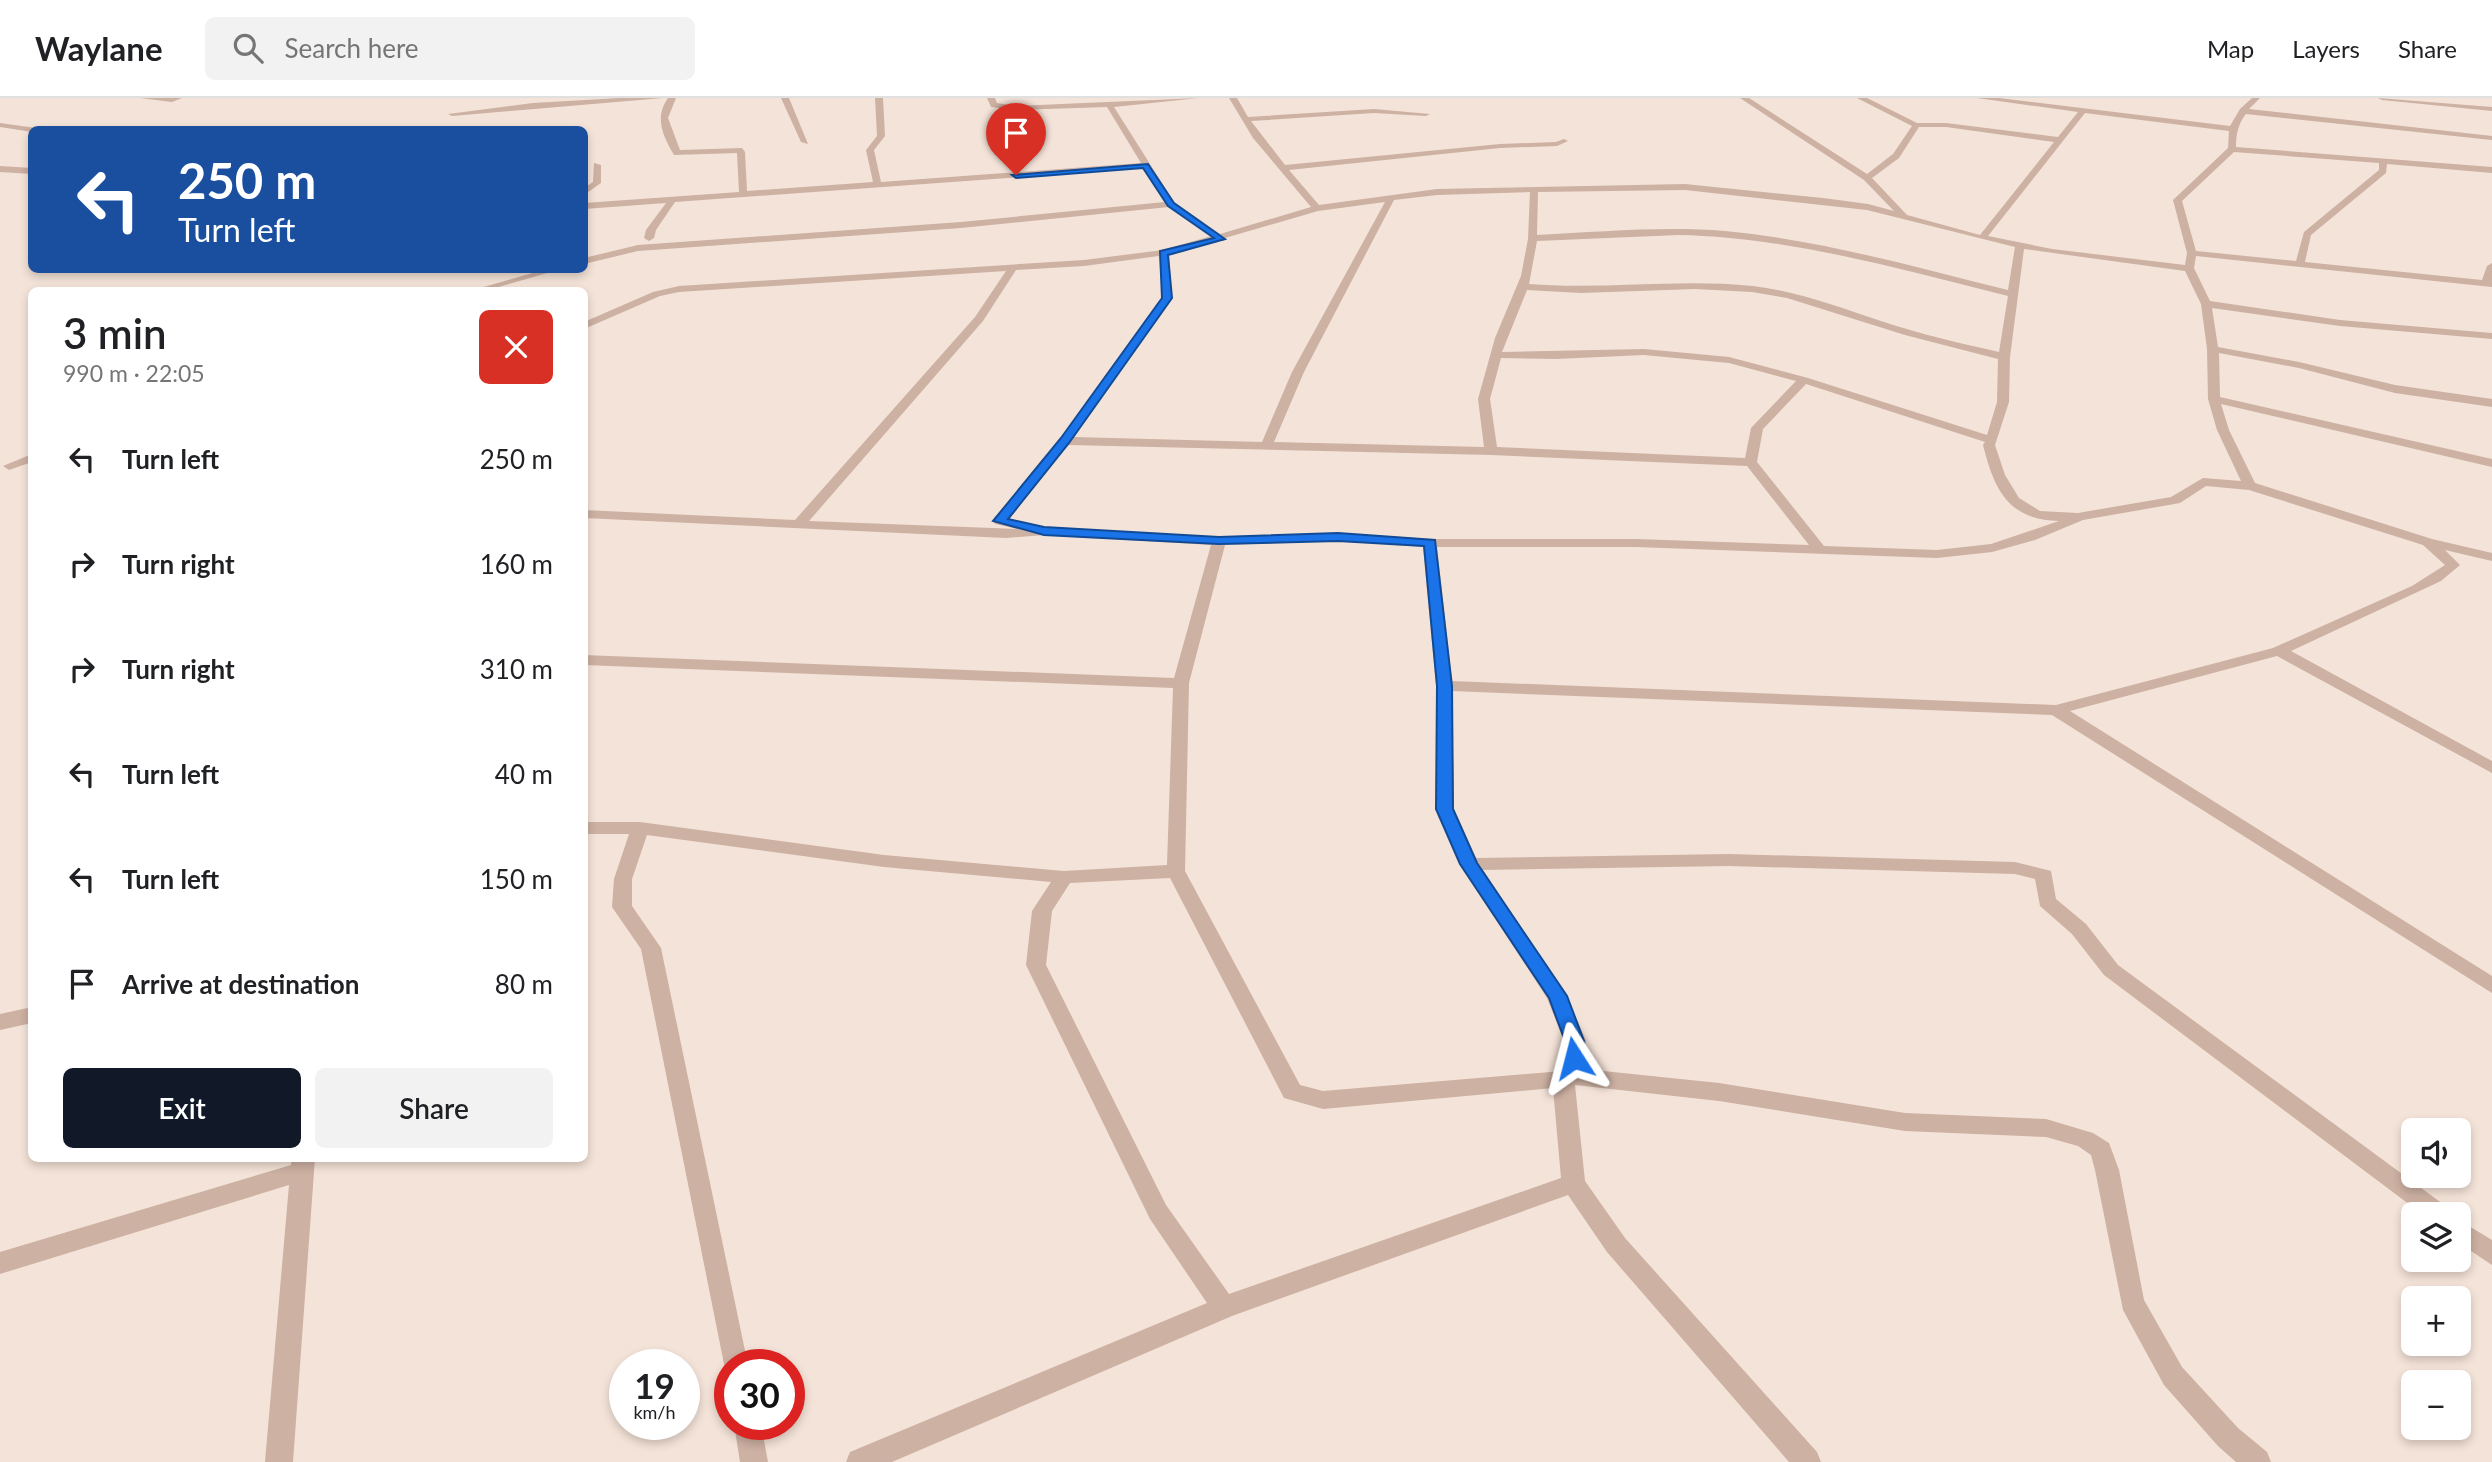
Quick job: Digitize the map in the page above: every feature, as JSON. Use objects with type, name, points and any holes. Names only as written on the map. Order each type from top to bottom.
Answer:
[{"type":"street","points":[[144,98],[178,98]]},
{"type":"street","points":[[513,98],[553,98]]},
{"type":"street","points":[[452,114],[597,100],[660,98]]},
{"type":"street","points":[[672,98],[665,106],[663,127],[677,153],[739,150],[743,193]]},
{"type":"street","points":[[785,98],[805,142]]},
{"type":"street","points":[[878,98],[881,136],[870,150],[878,186]]},
{"type":"street","points":[[990,98],[993,105],[1015,108],[1109,106],[1195,98]]},
{"type":"street","points":[[1233,98],[1245,119],[1317,208]]},
{"type":"street","points":[[1744,98],[1828,150],[1867,178],[1903,215]]},
{"type":"street","points":[[1861,98],[1905,122],[1916,125],[1946,125],[2061,140]]},
{"type":"street","points":[[1981,98],[2232,129]]},
{"type":"street","points":[[2250,486],[2223,430],[2214,399],[2213,349],[2206,304],[2189,268],[2192,253],[2177,200],[2232,149],[2232,129],[2243,111],[2256,98]]},
{"type":"street","points":[[2382,98],[2492,109]]},
{"type":"street","points":[[2488,98],[2492,102]]},
{"type":"street","points":[[1109,106],[1171,204],[1221,239]]},
{"type":"street","points":[[1245,119],[1374,111],[1426,114]]},
{"type":"street","points":[[2243,111],[2492,138]]},
{"type":"street","points":[[1982,237],[2082,112]]},
{"type":"street","points":[[0,125],[28,129]]},
{"type":"street","points":[[1867,178],[1892,162],[1916,125]]},
{"type":"street","points":[[1285,168],[1487,147],[1557,144],[1564,141]]},
{"type":"street","points":[[2232,149],[2492,170]]},
{"type":"street","points":[[2300,264],[2307,234],[2326,221],[2383,171],[2383,162]]},
{"type":"street","points":[[588,196],[597,183],[597,165]]},
{"type":"street","points":[[588,200],[673,199],[1146,165]]},
{"type":"street","points":[[0,169],[28,171]]},
{"type":"street","points":[[588,324],[657,295],[679,289],[1013,268],[1164,253],[1221,239],[1238,231],[1317,208],[1478,190],[1685,187],[1835,202],[1903,215],[1982,237],[2081,257],[2189,268]]},
{"type":"street","points":[[1490,451],[1484,399],[1499,340],[1523,287],[1534,238],[1534,189]]},
{"type":"street","points":[[1267,445],[1298,372],[1391,198]]},
{"type":"street","points":[[649,238],[651,230],[673,199]]},
{"type":"street","points":[[588,260],[617,251],[650,247],[961,225],[1171,204]]},
{"type":"street","points":[[1534,238],[1684,232],[1726,234],[1820,248],[2013,294]]},
{"type":"street","points":[[2020,245],[2004,357],[2003,402],[1989,445],[2001,486],[2018,502],[2032,513],[2080,517]]},
{"type":"street","points":[[1044,531],[1000,521],[1065,441],[1167,298],[1164,253]]},
{"type":"street","points":[[2192,253],[2489,284],[2492,266]]},
{"type":"street","points":[[799,524],[979,318],[1013,268]]},
{"type":"street","points":[[489,287],[542,273]]},
{"type":"street","points":[[1523,287],[1566,292],[1695,286],[1754,289],[1818,304],[1896,330],[2004,357]]},
{"type":"street","points":[[2206,304],[2340,323],[2492,336]]},
{"type":"street","points":[[2213,349],[2299,365],[2395,389],[2492,403]]},
{"type":"street","points":[[1496,355],[1669,352],[1729,360],[1804,380],[1992,440]]},
{"type":"street","points":[[1804,380],[1757,428],[1751,462],[1821,551]]},
{"type":"street","points":[[2214,399],[2492,463]]},
{"type":"street","points":[[1065,441],[1490,451],[1751,462]]},
{"type":"street","points":[[9,466],[28,459]]},
{"type":"street","points":[[588,514],[1006,534],[1044,531],[1219,541],[1338,537],[1430,543],[1636,543],[1821,551],[1962,553],[2030,537],[2080,517],[2175,500],[2203,482],[2250,486],[2428,542],[2492,557]]},
{"type":"street","points":[[1219,541],[1181,683],[1176,871],[1292,1092],[1322,1100],[1568,1077],[1719,1092],[1906,1122],[2046,1128],[2085,1139],[2101,1150],[2107,1170],[2132,1302],[2173,1376],[2228,1437],[2257,1462]]},
{"type":"street","points":[[1444,686],[2056,710],[2279,651],[2308,635],[2415,589],[2445,572],[2453,565],[2428,542]]},
{"type":"street","points":[[1430,543],[1444,686],[1445,809],[1469,864],[1558,996],[1575,1041],[1568,1077],[1573,1183],[1616,1245],[1807,1462]]},
{"type":"street","points":[[2279,651],[2492,768]]},
{"type":"street","points":[[588,660],[1181,683]]},
{"type":"street","points":[[2056,710],[2492,986]]},
{"type":"street","points":[[588,828],[640,828],[884,861],[1064,877],[1176,871]]},
{"type":"street","points":[[640,828],[623,878],[622,907],[651,948],[732,1349]]},
{"type":"street","points":[[1469,864],[1729,860],[2015,868],[2044,875],[2047,901],[2079,929],[2111,970],[2423,1202]]},
{"type":"street","points":[[1064,877],[1042,911],[1037,965],[1158,1212],[1224,1307]]},
{"type":"street","points":[[0,1022],[28,1016]]},
{"type":"street","points":[[0,1263],[303,1165],[279,1462]]},
{"type":"street","points":[[860,1462],[1224,1307],[1573,1183]]},
{"type":"street","points":[[2471,1239],[2492,1254]]},
{"type":"street","points":[[750,1440],[754,1462]]},
{"type":"route","points":[[1016,175],[1146,165],[1171,204],[1221,239],[1164,253],[1167,298],[1065,441],[1000,521],[1044,531],[1219,541],[1338,537],[1430,543],[1444,686],[1445,809],[1469,864],[1558,996],[1575,1041],[1574,1058]]}]
